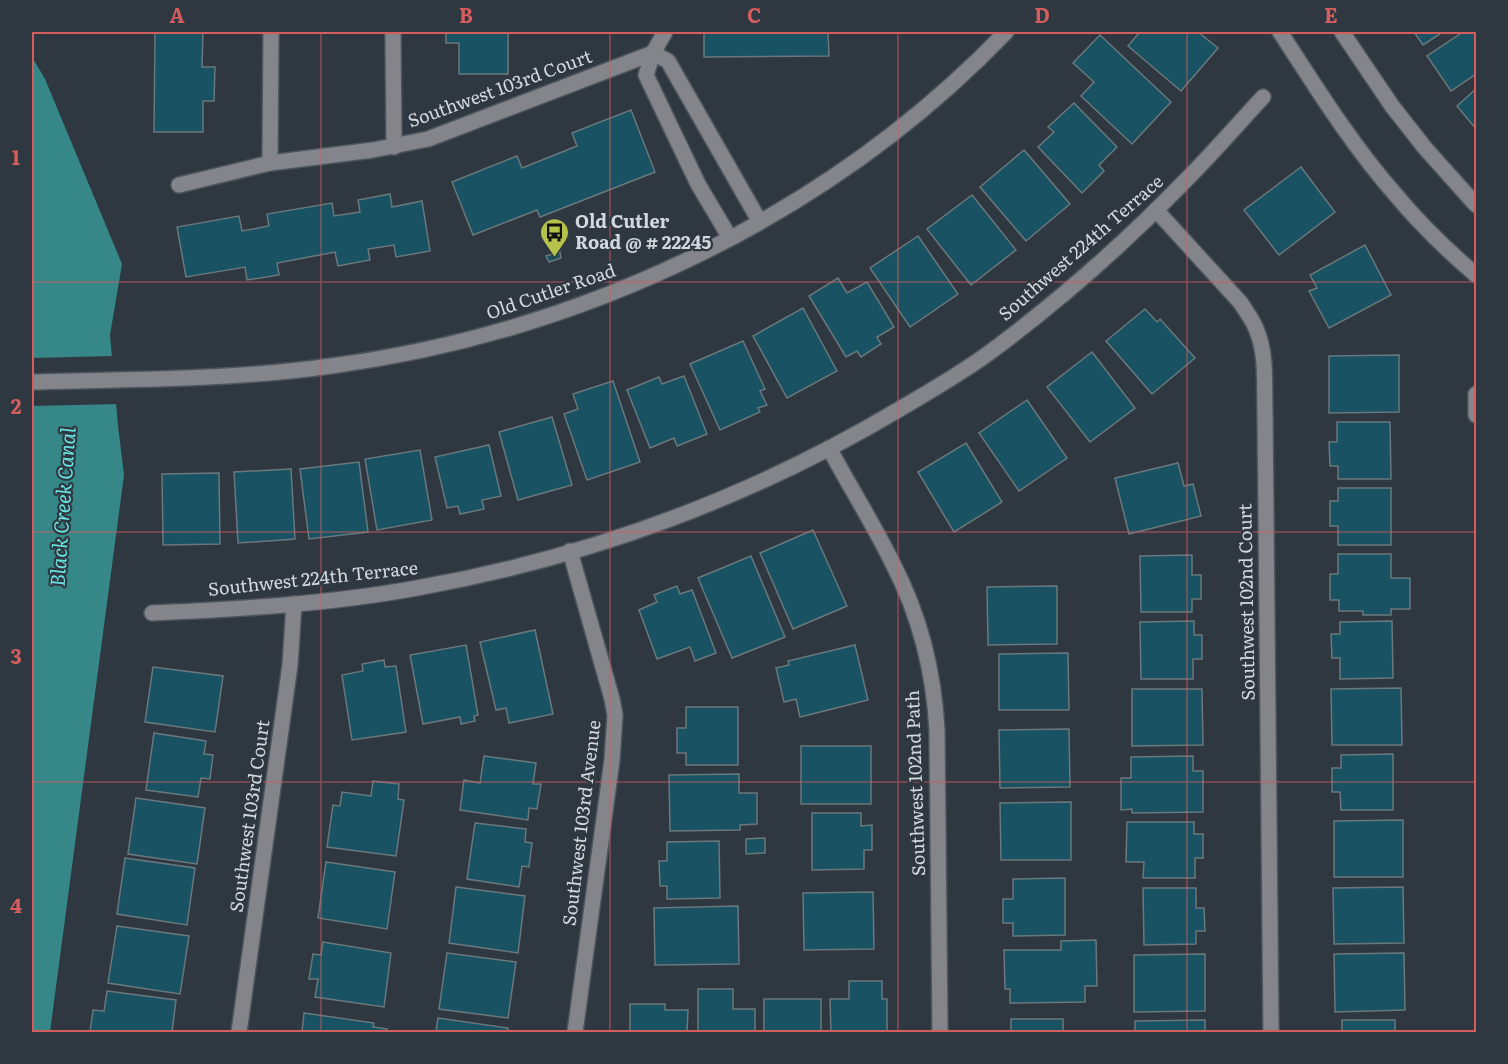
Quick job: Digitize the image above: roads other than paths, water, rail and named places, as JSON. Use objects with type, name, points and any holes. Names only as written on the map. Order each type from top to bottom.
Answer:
[{"type":"street","points":[[270,163],[271,32]]},
{"type":"street","name":"Southwest 103rd Court","points":[[393,32],[394,147]]},
{"type":"street","points":[[665,32],[653,52],[646,75],[698,184],[730,238]]},
{"type":"street","name":"Old Cutler Road","points":[[32,382],[260,374],[387,358],[484,336],[601,298],[708,250],[760,222],[827,181],[861,158],[906,122],[966,72],[1006,32]]},
{"type":"street","points":[[1280,32],[1360,150],[1394,193],[1476,275]]},
{"type":"street","points":[[1342,32],[1392,106],[1425,148],[1476,204]]},
{"type":"street","points":[[653,52],[668,61],[760,222]]},
{"type":"street","name":"Southwest 103rd Court","points":[[179,184],[270,163],[394,147],[428,139],[653,52]]},
{"type":"street","name":"Southwest 224th Terrace","points":[[152,613],[257,608],[361,597],[435,585],[570,551],[691,512],[761,482],[830,448],[957,375],[988,354],[1072,287],[1156,210],[1263,97]]},
{"type":"street","name":"Southwest 102nd Court","points":[[1156,210],[1240,302],[1258,332],[1263,359],[1271,1032]]},
{"type":"street","points":[[1476,393],[1476,415]]},
{"type":"street","name":"Southwest 102nd Path","points":[[830,448],[894,565],[923,642],[932,678],[937,731],[940,1032]]},
{"type":"street","name":"Southwest 103rd Avenue","points":[[570,551],[615,715],[612,760],[575,1032]]},
{"type":"street","name":"Southwest 103rd Court","points":[[239,1032],[290,665],[294,604]]},
{"type":"water","name":"Black Creek Canal","points":[[32,57],[45,79],[122,264],[110,335],[124,475],[50,1032],[32,1032]]},
{"type":"place","name":"Old Cutler Road @ # 22245","points":[[554,258]]}]
